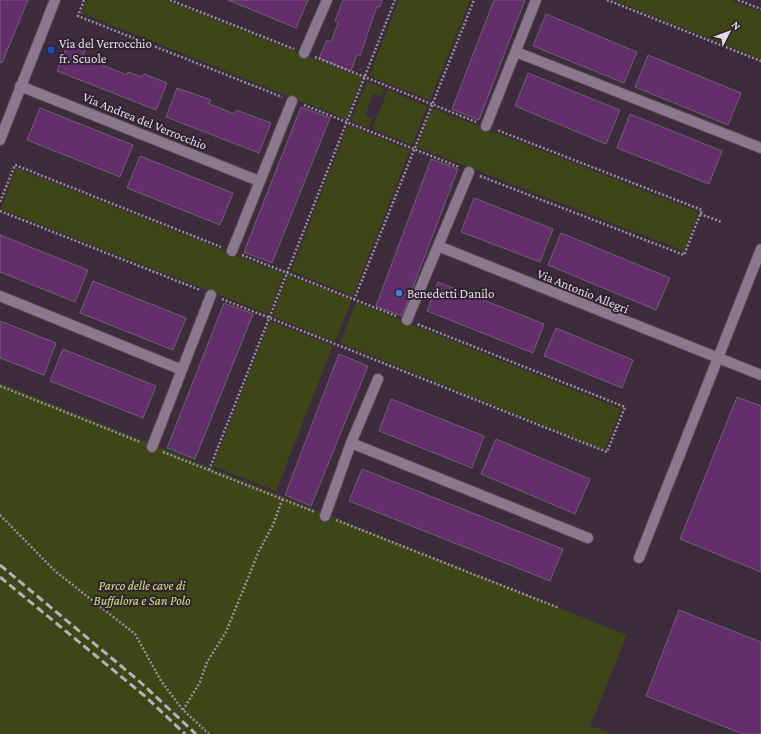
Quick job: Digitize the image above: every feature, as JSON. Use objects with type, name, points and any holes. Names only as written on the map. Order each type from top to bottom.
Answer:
[{"type":"street","points":[[0,140],[55,0]]},
{"type":"street","points":[[304,53],[327,0]]},
{"type":"street","points":[[486,126],[536,0]]},
{"type":"street","points":[[516,52],[761,148]]},
{"type":"street","name":"Via Andrea del Verrocchio","points":[[20,86],[259,181]]},
{"type":"street","points":[[232,251],[292,101]]},
{"type":"street","points":[[408,320],[469,172]]},
{"type":"street","name":"Via Antonio Allegri","points":[[438,246],[761,375]]},
{"type":"street","points":[[639,558],[761,249]]},
{"type":"street","points":[[152,447],[211,295]]},
{"type":"street","points":[[0,296],[182,370]]},
{"type":"street","points":[[326,516],[351,444],[378,380]]},
{"type":"street","points":[[351,444],[588,538]]},
{"type":"path","points":[[84,0],[78,16],[415,149],[469,172],[684,255],[702,210],[433,104]]},
{"type":"path","points":[[209,470],[395,0]]},
{"type":"path","points":[[354,300],[474,0]]},
{"type":"path","points":[[608,0],[761,60]]},
{"type":"path","points":[[738,0],[761,9]]},
{"type":"path","points":[[0,202],[15,165],[625,407],[607,452],[0,211]]},
{"type":"path","points":[[700,214],[722,222]]},
{"type":"path","points":[[0,386],[559,608]]},
{"type":"path","points":[[183,710],[200,682],[207,662],[226,632],[259,551],[273,525],[282,498]]},
{"type":"path","points":[[0,515],[55,571],[135,634],[161,681],[183,710],[209,734]]},
{"type":"green space","points":[[87,0],[166,0],[362,78],[346,119],[81,13]]},
{"type":"green space","points":[[399,0],[470,0],[430,100],[369,76]]},
{"type":"green space","points":[[614,0],[731,0],[761,12],[761,59]]},
{"type":"green space","points":[[367,82],[384,88],[381,96],[373,94],[365,116],[372,119],[369,128],[351,121]]},
{"type":"green space","points":[[388,90],[427,106],[412,145],[372,129]]},
{"type":"green space","points":[[432,108],[699,212],[684,251],[417,147]]},
{"type":"green space","points":[[348,125],[410,150],[353,296],[291,271]]},
{"type":"green space","points":[[16,168],[284,274],[268,314],[1,209]]},
{"type":"green space","points":[[288,275],[352,300],[335,342],[272,316]]},
{"type":"green space","points":[[356,302],[621,409],[605,450],[340,343]]},
{"type":"green space","points":[[270,321],[333,346],[276,491],[213,466]]},
{"type":"green space","name":"Parco delle cave di Buffalora e San Polo","points":[[0,383],[627,635],[590,726],[613,734],[0,734]]},
{"type":"building","points":[[0,0],[28,0],[2,63],[0,62]]},
{"type":"building","points":[[228,0],[308,0],[296,28]]},
{"type":"building","points":[[343,0],[382,0],[380,7],[377,6],[360,56],[357,54],[351,71],[319,58],[327,40],[331,42],[338,23],[335,21]]},
{"type":"building","points":[[494,0],[525,0],[479,120],[452,109]]},
{"type":"building","points":[[546,14],[637,52],[624,83],[533,46]]},
{"type":"building","points":[[68,43],[85,50],[83,55],[98,61],[97,63],[127,75],[128,72],[142,77],[144,74],[167,83],[156,110],[57,71]]},
{"type":"building","points":[[648,55],[741,93],[728,125],[635,87]]},
{"type":"building","points":[[528,73],[620,110],[606,144],[515,106]]},
{"type":"building","points":[[177,88],[211,100],[209,104],[235,114],[236,110],[271,123],[259,153],[166,117]]},
{"type":"building","points":[[301,107],[330,118],[272,263],[244,252]]},
{"type":"building","points":[[40,108],[133,145],[120,177],[27,140]]},
{"type":"building","points":[[630,114],[722,151],[709,184],[617,148]]},
{"type":"building","points":[[140,156],[233,193],[220,225],[127,188]]},
{"type":"building","points":[[431,159],[458,169],[402,316],[376,306]]},
{"type":"building","points":[[474,198],[553,229],[540,262],[461,232]]},
{"type":"building","points":[[561,233],[670,278],[656,310],[548,265]]},
{"type":"building","points":[[0,235],[88,270],[75,302],[0,272]]},
{"type":"building","points":[[93,281],[186,318],[173,350],[80,313]]},
{"type":"building","points":[[438,282],[544,324],[533,353],[427,311]]},
{"type":"building","points":[[224,303],[253,314],[195,459],[167,448]]},
{"type":"building","points":[[0,321],[56,343],[44,375],[0,358]]},
{"type":"building","points":[[556,328],[633,360],[622,388],[544,356]]},
{"type":"building","points":[[63,349],[156,386],[143,418],[50,381]]},
{"type":"building","points":[[339,354],[368,366],[311,506],[285,495]]},
{"type":"building","points":[[737,397],[761,406],[761,572],[680,539]]},
{"type":"building","points":[[391,399],[484,436],[472,468],[379,431]]},
{"type":"building","points":[[496,439],[590,479],[575,514],[481,474]]},
{"type":"building","points":[[362,469],[563,549],[550,581],[349,501]]},
{"type":"building","points":[[679,610],[761,642],[761,734],[743,734],[646,696]]},
{"type":"railway","points":[[0,565],[139,681],[196,734]]},
{"type":"railway","points":[[0,577],[146,697],[185,734]]},
{"type":"place","name":"Via del Verrocchio fr. Scuole","points":[[51,50]]},
{"type":"place","name":"Benedetti Danilo","points":[[399,293]]}]
